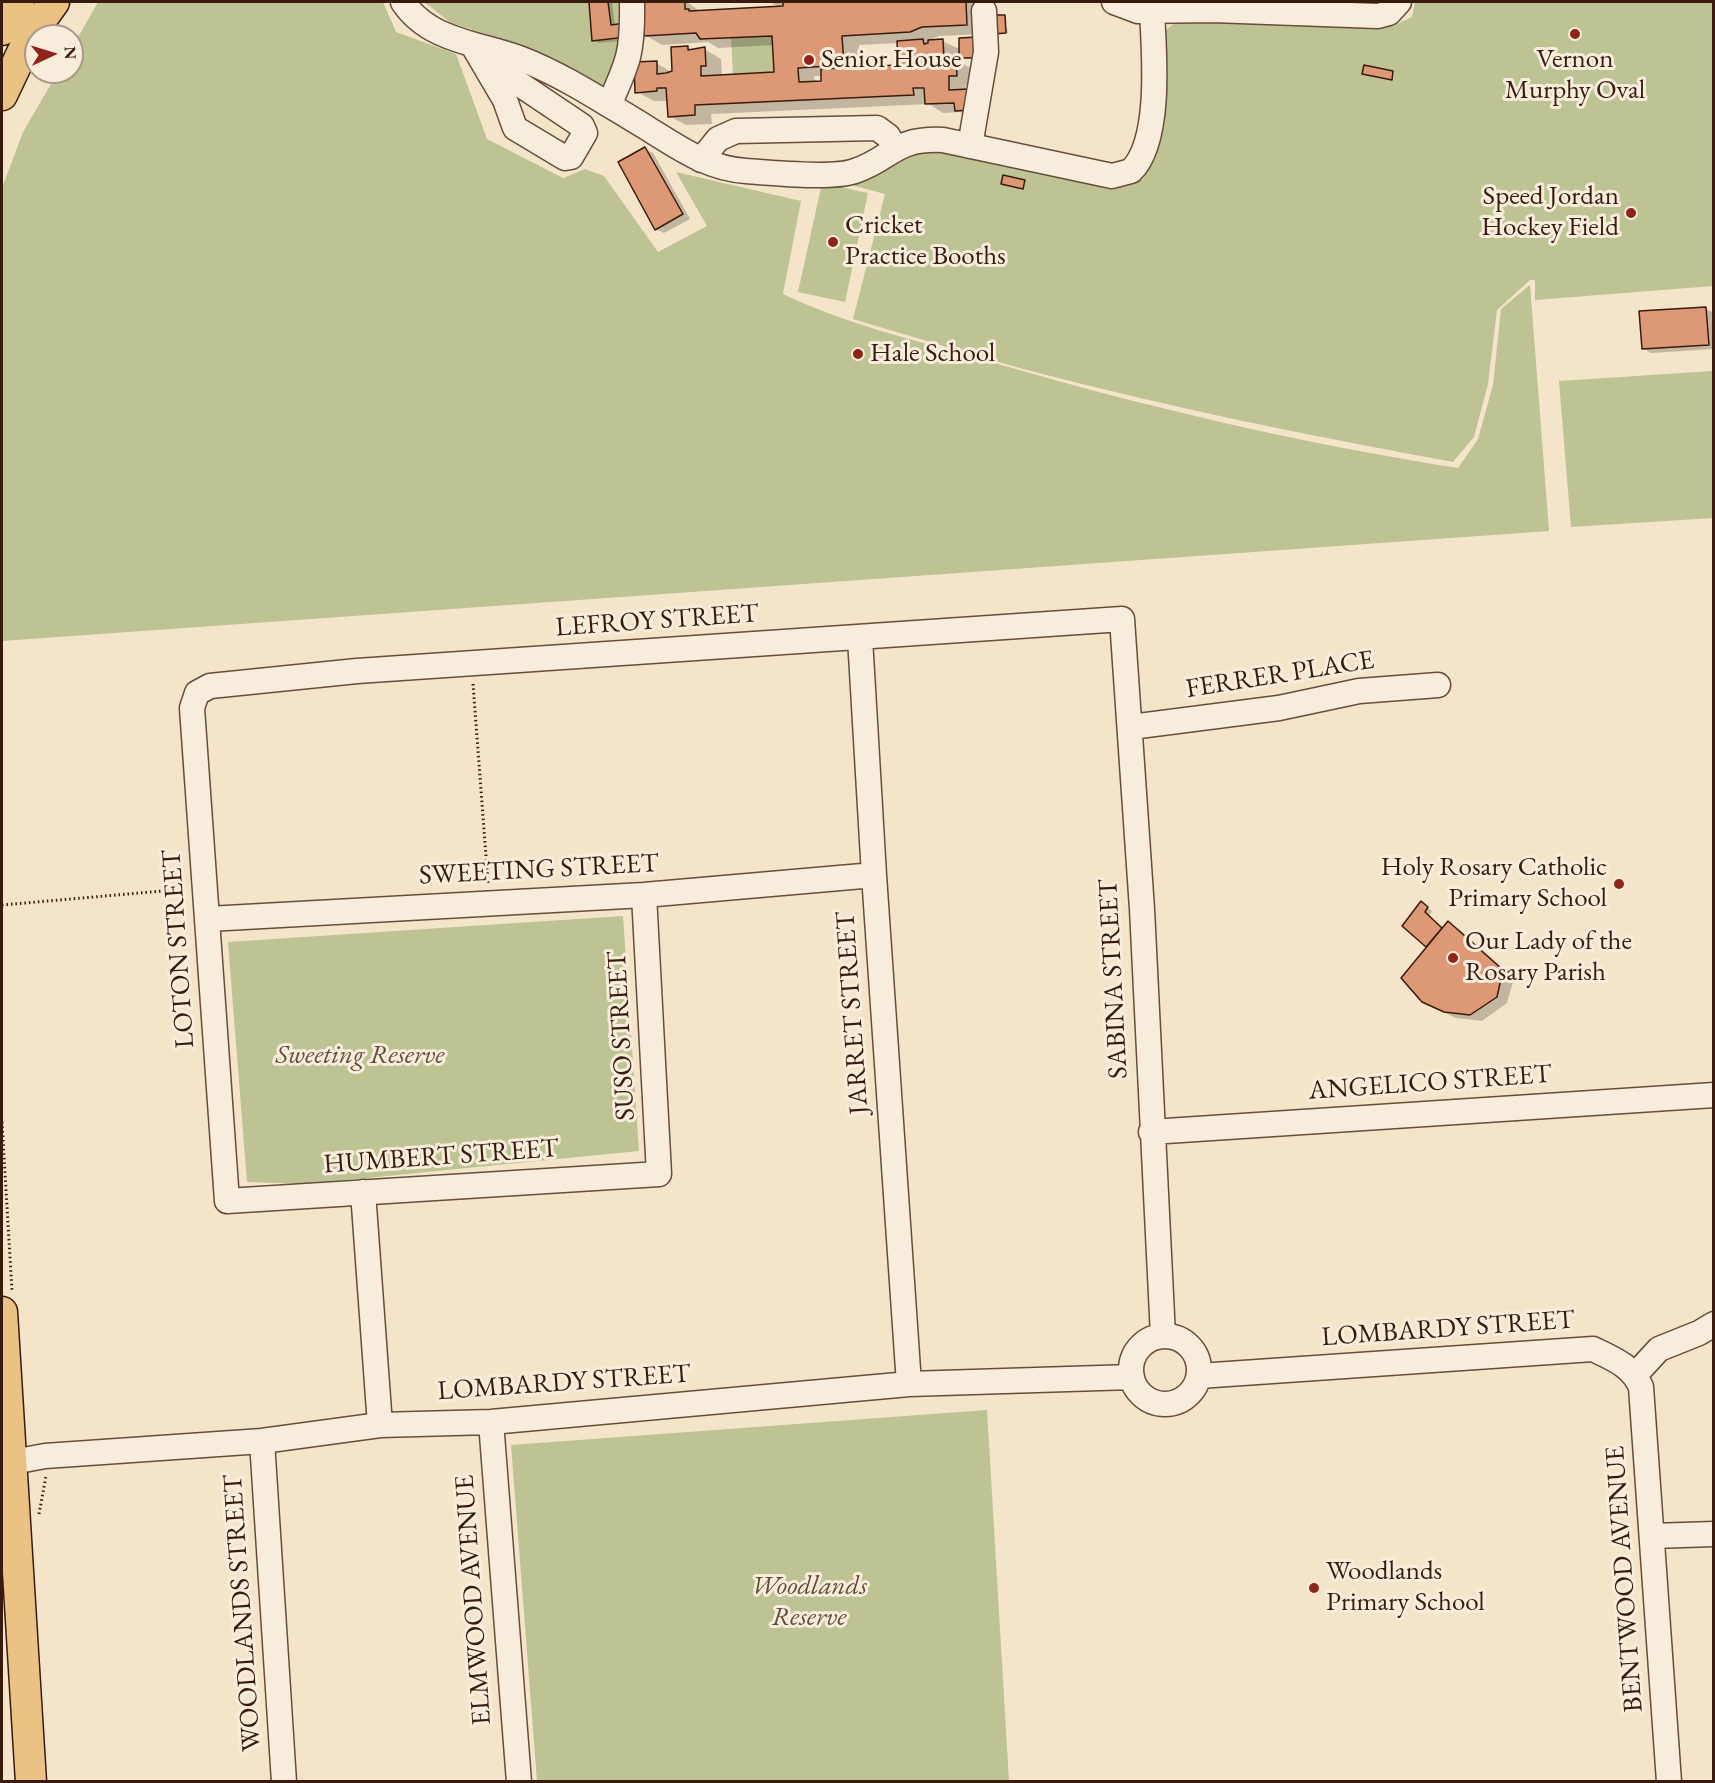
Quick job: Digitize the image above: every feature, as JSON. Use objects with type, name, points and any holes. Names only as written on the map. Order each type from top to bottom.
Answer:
[{"type":"main road","points":[[2,95],[12,20],[54,2]]},
{"type":"main road","points":[[2,1311],[6,1463],[31,1782]]},
{"type":"street","points":[[403,2],[418,21],[426,27],[497,51],[567,80],[701,160],[746,171],[845,174],[864,167],[895,148],[924,139],[970,146],[1112,176],[1131,171],[1142,158],[1145,149],[1154,98],[1152,11]]},
{"type":"street","points":[[609,105],[630,59],[633,40],[632,2]]},
{"type":"street","points":[[1114,2],[1130,9],[1152,11],[1213,10],[1378,16],[1389,13],[1399,2]]},
{"type":"street","points":[[970,146],[986,52],[984,11]]},
{"type":"street","points":[[472,44],[505,100],[515,128],[565,158],[571,157],[585,133],[582,126],[512,79],[503,68],[497,51]]},
{"type":"street","points":[[701,160],[718,139],[736,130],[877,128],[888,136],[895,148]]},
{"type":"street","name":"LEFROY STREET","points":[[197,693],[210,686],[357,671],[1122,619]]},
{"type":"street","name":"SABINA STREET","points":[[1122,619],[1131,727],[1163,1336]]},
{"type":"street","name":"JARRET STREET","points":[[860,638],[909,1384]]},
{"type":"street","name":"FERRER PLACE","points":[[1131,727],[1279,708],[1359,691],[1438,685]]},
{"type":"street","name":"LOTON STREET","points":[[197,693],[192,708],[227,1201]]},
{"type":"street","name":"SWEETING STREET","points":[[208,918],[644,895],[874,875]]},
{"type":"street","name":"SUSO STREET","points":[[644,895],[659,1174]]},
{"type":"street","name":"ANGELICO STREET","points":[[1151,1132],[1713,1095]]},
{"type":"street","name":"HUMBERT STREET","points":[[227,1201],[659,1174]]},
{"type":"street","points":[[363,1192],[380,1425]]},
{"type":"street","points":[[1636,1374],[1659,1349],[1699,1333],[1713,1324]]},
{"type":"street","points":[[1163,1336],[1175,1337],[1191,1348],[1198,1358],[1199,1376],[1189,1396],[1167,1405],[1146,1399],[1139,1393],[1132,1377],[1131,1365],[1137,1351],[1145,1342],[1163,1336]]},
{"type":"street","name":"LOMBARDY STREET","points":[[1199,1376],[1593,1349],[1621,1362],[1636,1374]]},
{"type":"street","name":"BENTWOOD AVENUE","points":[[1636,1374],[1641,1387],[1669,1782]]},
{"type":"street","name":"LOMBARDY STREET","points":[[6,1463],[45,1456],[262,1441],[380,1425],[491,1422],[909,1384],[1132,1377]]},
{"type":"street","name":"ELMWOOD AVENUE","points":[[491,1422],[517,1779]]},
{"type":"street","name":"WOODLANDS STREET","points":[[262,1441],[284,1782]]},
{"type":"street","points":[[1652,1536],[1713,1534]]},
{"type":"path","points":[[471,663],[489,903]]},
{"type":"path","points":[[2,905],[205,887]]},
{"type":"green space","points":[[98,2],[383,2],[396,32],[456,54],[487,139],[563,178],[585,169],[604,176],[658,252],[707,226],[676,172],[801,201],[783,294],[807,305],[906,338],[1099,392],[1278,435],[1398,458],[1458,468],[1478,439],[1493,385],[1501,309],[1530,285],[1549,531],[2,641],[2,188],[23,132],[51,84],[84,84],[84,27]]},
{"type":"green space","points":[[424,2],[627,2],[616,69],[601,89],[518,44],[451,23]]},
{"type":"green space","points":[[1415,2],[1713,2],[1713,286],[1535,300],[1535,280],[1530,280],[1497,310],[1488,384],[1474,437],[1453,462],[1186,409],[1027,370],[853,319],[885,194],[855,186],[859,175],[914,147],[1128,185],[1143,179],[1151,161],[1164,106],[1166,30],[1182,17],[1397,24],[1412,17]]},
{"type":"green space","points":[[772,36],[774,72],[733,74],[731,38]]},
{"type":"green space","name":"Cricket Practice Booths","points":[[822,183],[868,193],[845,302],[798,292]]},
{"type":"green space","points":[[1713,371],[1713,518],[1571,527],[1559,381]]},
{"type":"green space","name":"Sweeting Reserve","points":[[623,916],[639,1151],[306,1184],[247,1182],[228,942]]},
{"type":"green space","name":"Woodlands Reserve","points":[[987,1410],[1009,1781],[537,1781],[511,1445]]},
{"type":"building","points":[[589,2],[608,2],[611,25],[625,23],[626,37],[592,41]]},
{"type":"building","name":"Senior House","points":[[642,2],[685,2],[685,9],[689,11],[783,6],[783,2],[966,2],[967,25],[922,27],[910,32],[842,36],[844,65],[798,68],[799,82],[821,81],[821,69],[898,65],[897,41],[923,39],[924,44],[928,43],[928,40],[943,39],[944,59],[956,58],[957,76],[949,76],[949,90],[969,89],[970,110],[955,111],[954,103],[925,104],[924,88],[913,88],[914,95],[695,105],[695,115],[668,117],[666,88],[635,93],[634,62],[657,61],[657,74],[666,73],[672,71],[671,47],[688,46],[688,50],[705,47],[706,66],[701,66],[701,76],[774,72],[772,36],[700,39],[696,33],[644,36]]},
{"type":"building","points":[[991,15],[1005,15],[1006,33],[993,34]]},
{"type":"building","points":[[977,37],[978,58],[959,58],[959,38]]},
{"type":"building","points":[[1364,65],[1393,71],[1392,80],[1362,74]]},
{"type":"building","points":[[645,147],[683,214],[655,230],[618,162]]},
{"type":"building","points":[[1003,175],[1025,180],[1023,189],[1001,184]]},
{"type":"building","points":[[1706,307],[1709,345],[1642,349],[1639,311]]},
{"type":"building","points":[[1421,901],[1428,907],[1425,912],[1442,928],[1426,947],[1402,926]]},
{"type":"building","name":"Our Lady of the Rosary Parish","points":[[1448,921],[1503,970],[1497,997],[1470,1015],[1444,1012],[1422,1002],[1401,978]]},
{"type":"place","name":"Vernon Murphy Oval","points":[[1575,34]]},
{"type":"place","name":"Senior House","points":[[809,60]]},
{"type":"place","name":"Speed Jordan Hockey Field","points":[[1631,213]]},
{"type":"place","name":"Cricket Practice Booths","points":[[833,242]]},
{"type":"place","name":"Hale School","points":[[858,354]]},
{"type":"place","name":"Holy Rosary Catholic Primary School","points":[[1619,884]]},
{"type":"place","name":"Our Lady of the Rosary Parish","points":[[1453,958]]},
{"type":"place","name":"Woodlands Primary School","points":[[1314,1588]]}]
